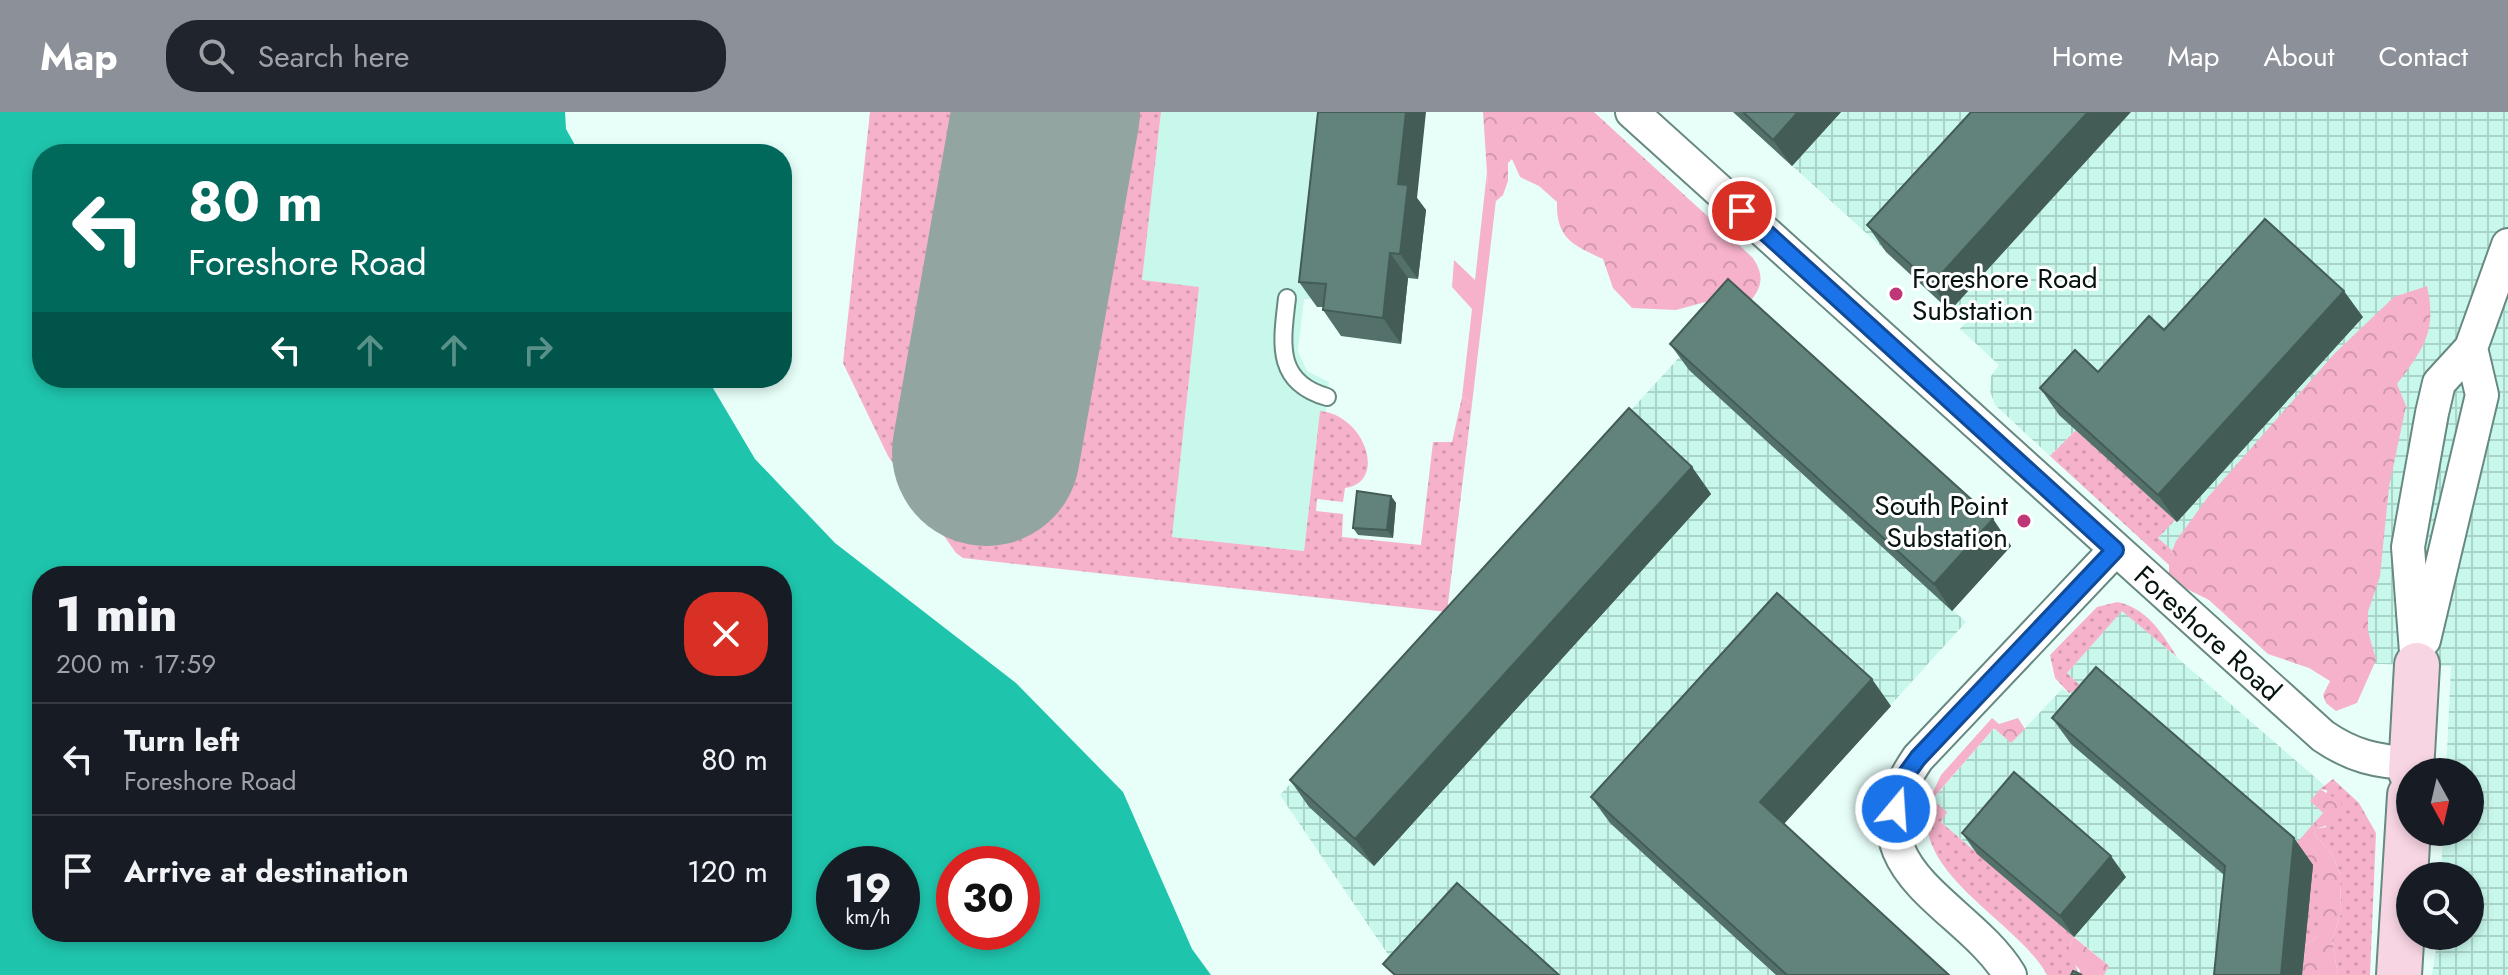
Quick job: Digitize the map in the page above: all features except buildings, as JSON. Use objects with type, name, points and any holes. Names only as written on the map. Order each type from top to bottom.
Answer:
[{"type":"street","name":"Foreshore Road","points":[[1632,112],[2323,736],[2345,751],[2396,771]]},
{"type":"street","points":[[2412,758],[2417,665],[2408,547],[2417,486],[2439,383],[2471,348],[2508,245]]},
{"type":"street","points":[[2417,665],[2482,395],[2471,348]]},
{"type":"street","points":[[2010,975],[1993,953],[1915,878],[1899,845],[1895,827],[1899,792],[1918,758],[2115,550]]},
{"type":"street","points":[[2399,975],[2407,846]]},
{"type":"lane","points":[[1287,298],[1283,353],[1288,368],[1297,383],[1327,397]]},
{"type":"shaded area","points":[[0,112],[565,112],[566,129],[574,144],[32,144],[32,388],[713,388],[755,459],[835,543],[1016,683],[1123,792],[1192,949],[1211,975],[0,975]]},
{"type":"shaded area","points":[[1161,112],[1338,112],[1318,299],[1304,299],[1298,351],[1307,371],[1329,382],[1326,411],[1320,411],[1304,551],[1172,537],[1199,288],[1142,280]]},
{"type":"shaded area","points":[[1733,112],[2508,112],[2508,975],[2432,975],[2436,950],[2484,950],[2484,862],[2442,862],[2442,846],[2484,846],[2484,758],[2447,758],[2451,666],[2345,663],[2179,556],[2158,538],[2174,520],[2076,430],[2050,456],[1995,405],[1990,391],[1991,376],[1999,365],[1960,329],[1965,323]]},
{"type":"shaded area","points":[[1736,295],[2011,546],[1953,610],[1966,622],[1779,828],[1938,975],[1402,975],[1280,795]]},
{"type":"shaded area","points":[[2122,610],[2324,785],[2311,801],[2323,813],[2294,847],[2301,975],[2104,975],[2109,966],[1940,821],[1932,800],[1994,728],[2012,742],[2062,689],[2069,693],[2081,686],[2067,673]]},
{"type":"green space","points":[[870,112],[1161,112],[1142,280],[1199,287],[1172,537],[1304,551],[1320,411],[1336,415],[1349,424],[1366,449],[1368,462],[1366,474],[1358,483],[1345,488],[1343,502],[1317,499],[1316,511],[1343,514],[1342,537],[1421,545],[1433,442],[1452,442],[1462,397],[1472,404],[1447,612],[963,558],[956,553],[888,456],[843,363]]},
{"type":"green space","points":[[1483,112],[1594,112],[1753,258],[1761,277],[1756,294],[1747,305],[1713,300],[1676,310],[1632,308],[1613,288],[1603,259],[1568,239],[1559,224],[1557,202],[1539,186],[1520,177],[1512,159],[1508,163],[1508,181],[1503,195],[1496,201],[1488,188]]},
{"type":"green space","points":[[1487,172],[1488,188],[1496,200],[1472,404],[1462,397],[1472,309],[1452,287],[1454,260],[1475,280]]},
{"type":"green space","points":[[2427,286],[2430,315],[2426,338],[2397,384],[2406,406],[2389,487],[2380,576],[2368,612],[2368,631],[2376,660],[2357,703],[2336,711],[2326,703],[2323,695],[2330,681],[2309,668],[2268,654],[2209,600],[2169,580],[2169,559],[2176,541],[2208,497],[2335,353],[2394,297]]},
{"type":"green space","points":[[2076,430],[2175,520],[2158,538],[2172,550],[2169,565],[2050,456]]},
{"type":"green space","points":[[2117,602],[2145,616],[2177,657],[2122,611],[2067,673],[2082,687],[2069,693],[2055,678],[2050,655],[2097,607]]},
{"type":"green space","points":[[1992,718],[1999,724],[2018,718],[2025,729],[2011,743],[1994,728],[1935,796],[1932,794],[1941,775]]},
{"type":"green space","points":[[2333,779],[2359,803],[2376,833],[2370,975],[2338,975],[2332,941],[2341,913],[2340,875],[2332,854],[2314,834],[2316,829],[2326,827],[2327,790],[2320,789]]},
{"type":"green space","points":[[2320,789],[2341,802],[2342,811],[2334,823],[2316,829],[2314,834],[2332,854],[2340,875],[2341,913],[2332,941],[2338,975],[2302,975],[2305,946],[2317,937],[2321,898],[2314,859],[2303,856],[2293,847],[2323,813],[2310,801]]},
{"type":"green space","points":[[1932,794],[1935,796],[1933,800],[1947,812],[1941,822],[2074,937],[2069,947],[2079,975],[2047,975],[2012,933],[1966,892],[1947,870],[1933,846],[1927,821]]},
{"type":"green space","points":[[2303,856],[2314,858],[2322,897],[2317,937],[2305,946]]},
{"type":"green space","points":[[2074,937],[2109,966],[2104,975],[2079,975],[2080,970],[2069,958],[2069,947]]},
{"type":"runway","points":[[986,452],[1046,112]]},
{"type":"place","name":"Foreshore Road Substation","points":[[1896,294]]},
{"type":"place","name":"South Point Substation","points":[[2024,521]]},
{"type":"route","points":[[1742,211],[2115,550],[1918,758],[1905,776],[1896,809]]}]
